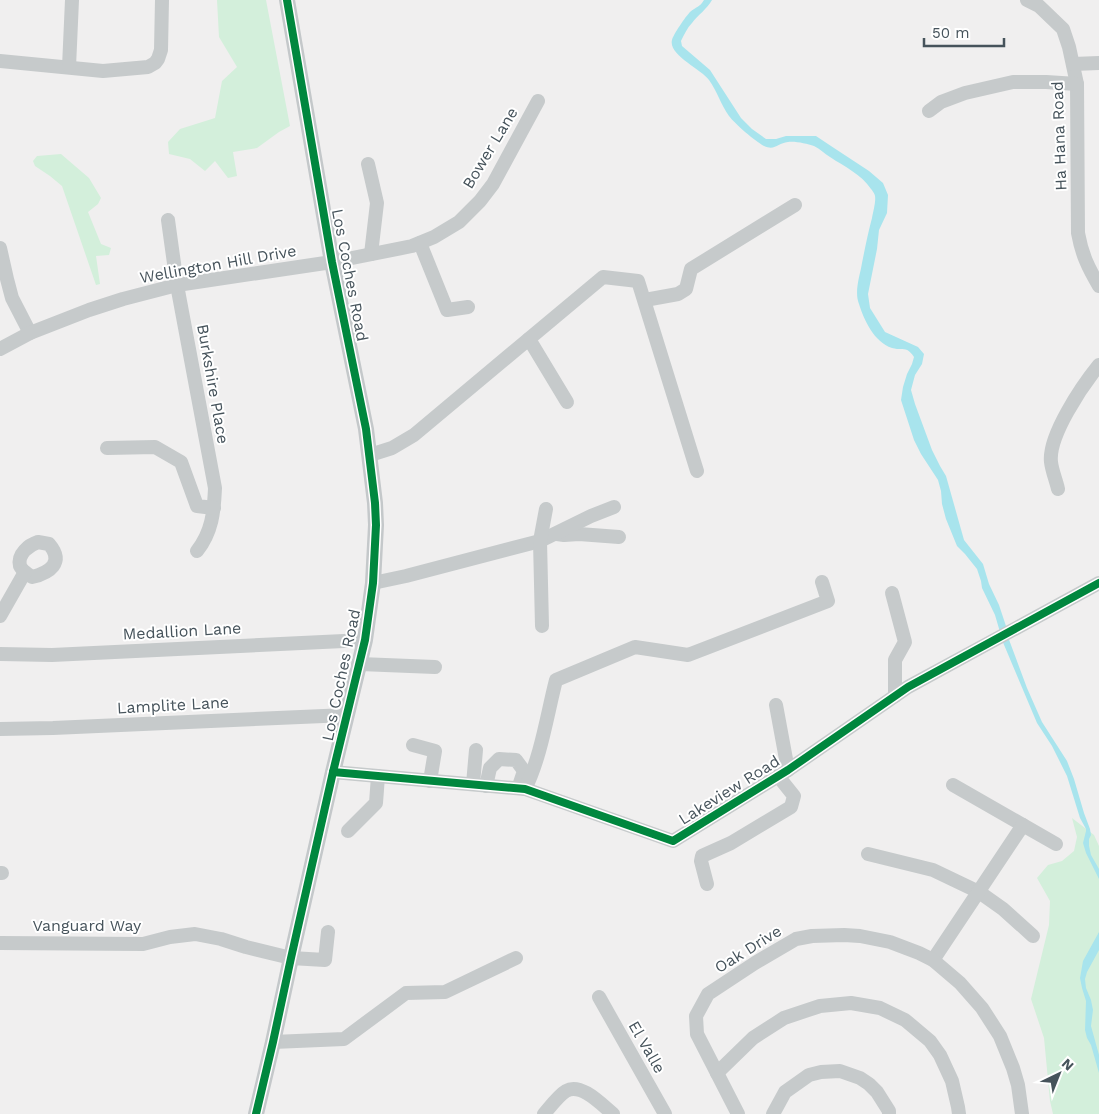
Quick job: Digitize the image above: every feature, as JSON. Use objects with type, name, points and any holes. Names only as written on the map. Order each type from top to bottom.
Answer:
[{"type":"main road","name":"Los Coches Road","points":[[256,1114],[333,772],[365,640],[373,584],[376,526],[370,455],[332,262],[287,0]]},
{"type":"street","points":[[69,67],[72,0]]},
{"type":"street","points":[[0,61],[103,71],[151,66],[158,59],[161,50],[162,0]]},
{"type":"street","name":"Ha Hana Road","points":[[1027,0],[1040,6],[1063,29],[1070,47],[1077,84],[1078,233],[1088,268],[1099,286]]},
{"type":"street","points":[[1073,64],[1099,63]]},
{"type":"street","points":[[929,111],[941,102],[965,93],[1013,82],[1077,84]]},
{"type":"street","name":"Bower Lane","points":[[332,262],[412,246],[434,237],[460,222],[480,202],[493,184],[538,102]]},
{"type":"street","points":[[368,164],[377,203],[371,254]]},
{"type":"street","points":[[644,300],[678,294],[686,289],[692,269],[795,205]]},
{"type":"street","name":"Burkshire Place","points":[[168,220],[177,285],[215,488],[214,508],[209,533],[197,551]]},
{"type":"street","points":[[420,243],[447,310],[468,307]]},
{"type":"street","points":[[0,248],[6,280],[12,298],[30,333]]},
{"type":"street","name":"Wellington Hill Drive","points":[[0,348],[30,333],[97,307],[177,285],[332,262]]},
{"type":"street","points":[[370,455],[392,448],[414,435],[604,277],[638,281],[697,471]]},
{"type":"street","points":[[529,339],[567,402]]},
{"type":"street","points":[[1058,489],[1051,461],[1053,441],[1059,426],[1088,379],[1099,365]]},
{"type":"street","points":[[106,448],[155,447],[181,462],[197,506],[214,508]]},
{"type":"street","points":[[373,584],[540,541],[614,507]]},
{"type":"street","points":[[542,626],[540,541],[546,509]]},
{"type":"street","points":[[554,534],[619,537]]},
{"type":"street","points":[[0,616],[25,572]]},
{"type":"street","points":[[522,789],[532,775],[556,680],[635,648],[688,655],[828,601],[822,582]]},
{"type":"street","name":"Lakeview Road","points":[[333,772],[522,789],[673,841],[783,773],[908,687],[1098,587]]},
{"type":"street","points":[[892,593],[905,642],[895,660],[896,696]]},
{"type":"street","name":"Medallion Lane","points":[[0,654],[52,655],[365,640]]},
{"type":"street","points":[[360,664],[435,667]]},
{"type":"street","points":[[707,884],[701,861],[702,856],[731,843],[791,807],[794,796],[783,773],[776,706]]},
{"type":"street","name":"Lamplite Lane","points":[[0,729],[63,728],[347,715]]},
{"type":"street","points":[[413,745],[435,751],[430,780]]},
{"type":"street","points":[[476,750],[479,785]]},
{"type":"street","points":[[479,785],[490,768],[500,758],[516,760],[524,772],[522,789]]},
{"type":"street","points":[[348,831],[376,803],[378,776]]},
{"type":"street","points":[[953,785],[1056,844]]},
{"type":"street","points":[[933,960],[1023,825]]},
{"type":"street","points":[[868,854],[933,870],[979,892],[1003,909],[1033,936]]},
{"type":"street","name":"Vanguard Way","points":[[0,943],[143,944],[195,934],[291,958],[325,960],[328,932]]},
{"type":"street","name":"Oak Drive","points":[[717,1073],[697,1034],[696,1016],[708,994],[796,939],[828,935],[860,936],[890,942],[933,960],[971,995],[1000,1036],[1018,1084],[1022,1114]]},
{"type":"street","points":[[273,1042],[344,1039],[406,993],[445,992],[516,958]]},
{"type":"street","name":"El Valle","points":[[599,997],[665,1114]]},
{"type":"street","points":[[738,1114],[717,1073],[753,1038],[784,1018],[820,1006],[851,1003],[880,1008],[905,1020],[930,1041],[940,1055],[952,1081],[959,1114]]},
{"type":"street","points":[[773,1114],[785,1092],[809,1075],[840,1071],[860,1078],[869,1084],[877,1092],[889,1114]]},
{"type":"street","points":[[544,1114],[565,1091],[574,1088],[585,1091],[613,1114]]},
{"type":"green space","points":[[217,0],[266,0],[290,126],[257,148],[233,152],[237,176],[228,178],[215,161],[205,171],[190,159],[169,154],[168,142],[180,129],[215,118],[222,81],[237,67],[219,37]]},
{"type":"green space","points":[[61,154],[89,178],[101,198],[98,204],[88,212],[101,244],[111,248],[109,255],[96,256],[100,284],[96,285],[62,186],[35,166],[33,161],[37,156]]},
{"type":"green space","points":[[1072,818],[1094,835],[1099,846],[1099,1114],[1053,1114],[1044,1038],[1031,999],[1049,925],[1050,901],[1037,878],[1048,865],[1062,861],[1074,851],[1077,837]]},
{"type":"water","points":[[704,0],[712,0],[687,29],[681,41],[682,46],[710,70],[741,118],[766,139],[786,136],[816,136],[869,171],[883,183],[888,195],[887,213],[879,230],[868,294],[870,308],[885,332],[918,347],[924,354],[922,364],[915,375],[911,390],[915,404],[932,450],[946,476],[964,540],[983,564],[1007,629],[1000,632],[995,615],[982,588],[977,569],[957,546],[946,519],[938,480],[914,440],[901,400],[903,387],[914,357],[906,350],[892,348],[880,341],[867,323],[859,304],[858,284],[875,194],[858,175],[814,146],[791,142],[771,148],[764,146],[740,128],[732,119],[726,112],[709,80],[680,56],[672,46],[672,40],[683,21]]},
{"type":"water","points":[[1008,637],[1042,722],[1067,761],[1074,779],[1090,829],[1089,846],[1091,855],[1099,869],[1099,879],[1086,853],[1083,843],[1086,829],[1080,818],[1067,776],[1052,746],[1037,723],[1002,640]]},
{"type":"water","points":[[1099,932],[1099,950],[1085,979],[1093,1010],[1091,1026],[1099,1055],[1099,1073],[1085,1030],[1086,1001],[1080,978],[1083,961]]},
{"type":"cycle path","points":[[256,1114],[333,772],[365,640],[373,583],[376,525],[366,429],[332,262],[287,0]]},
{"type":"cycle path","points":[[333,772],[525,789],[673,841],[788,770],[908,687],[1099,583]]}]
